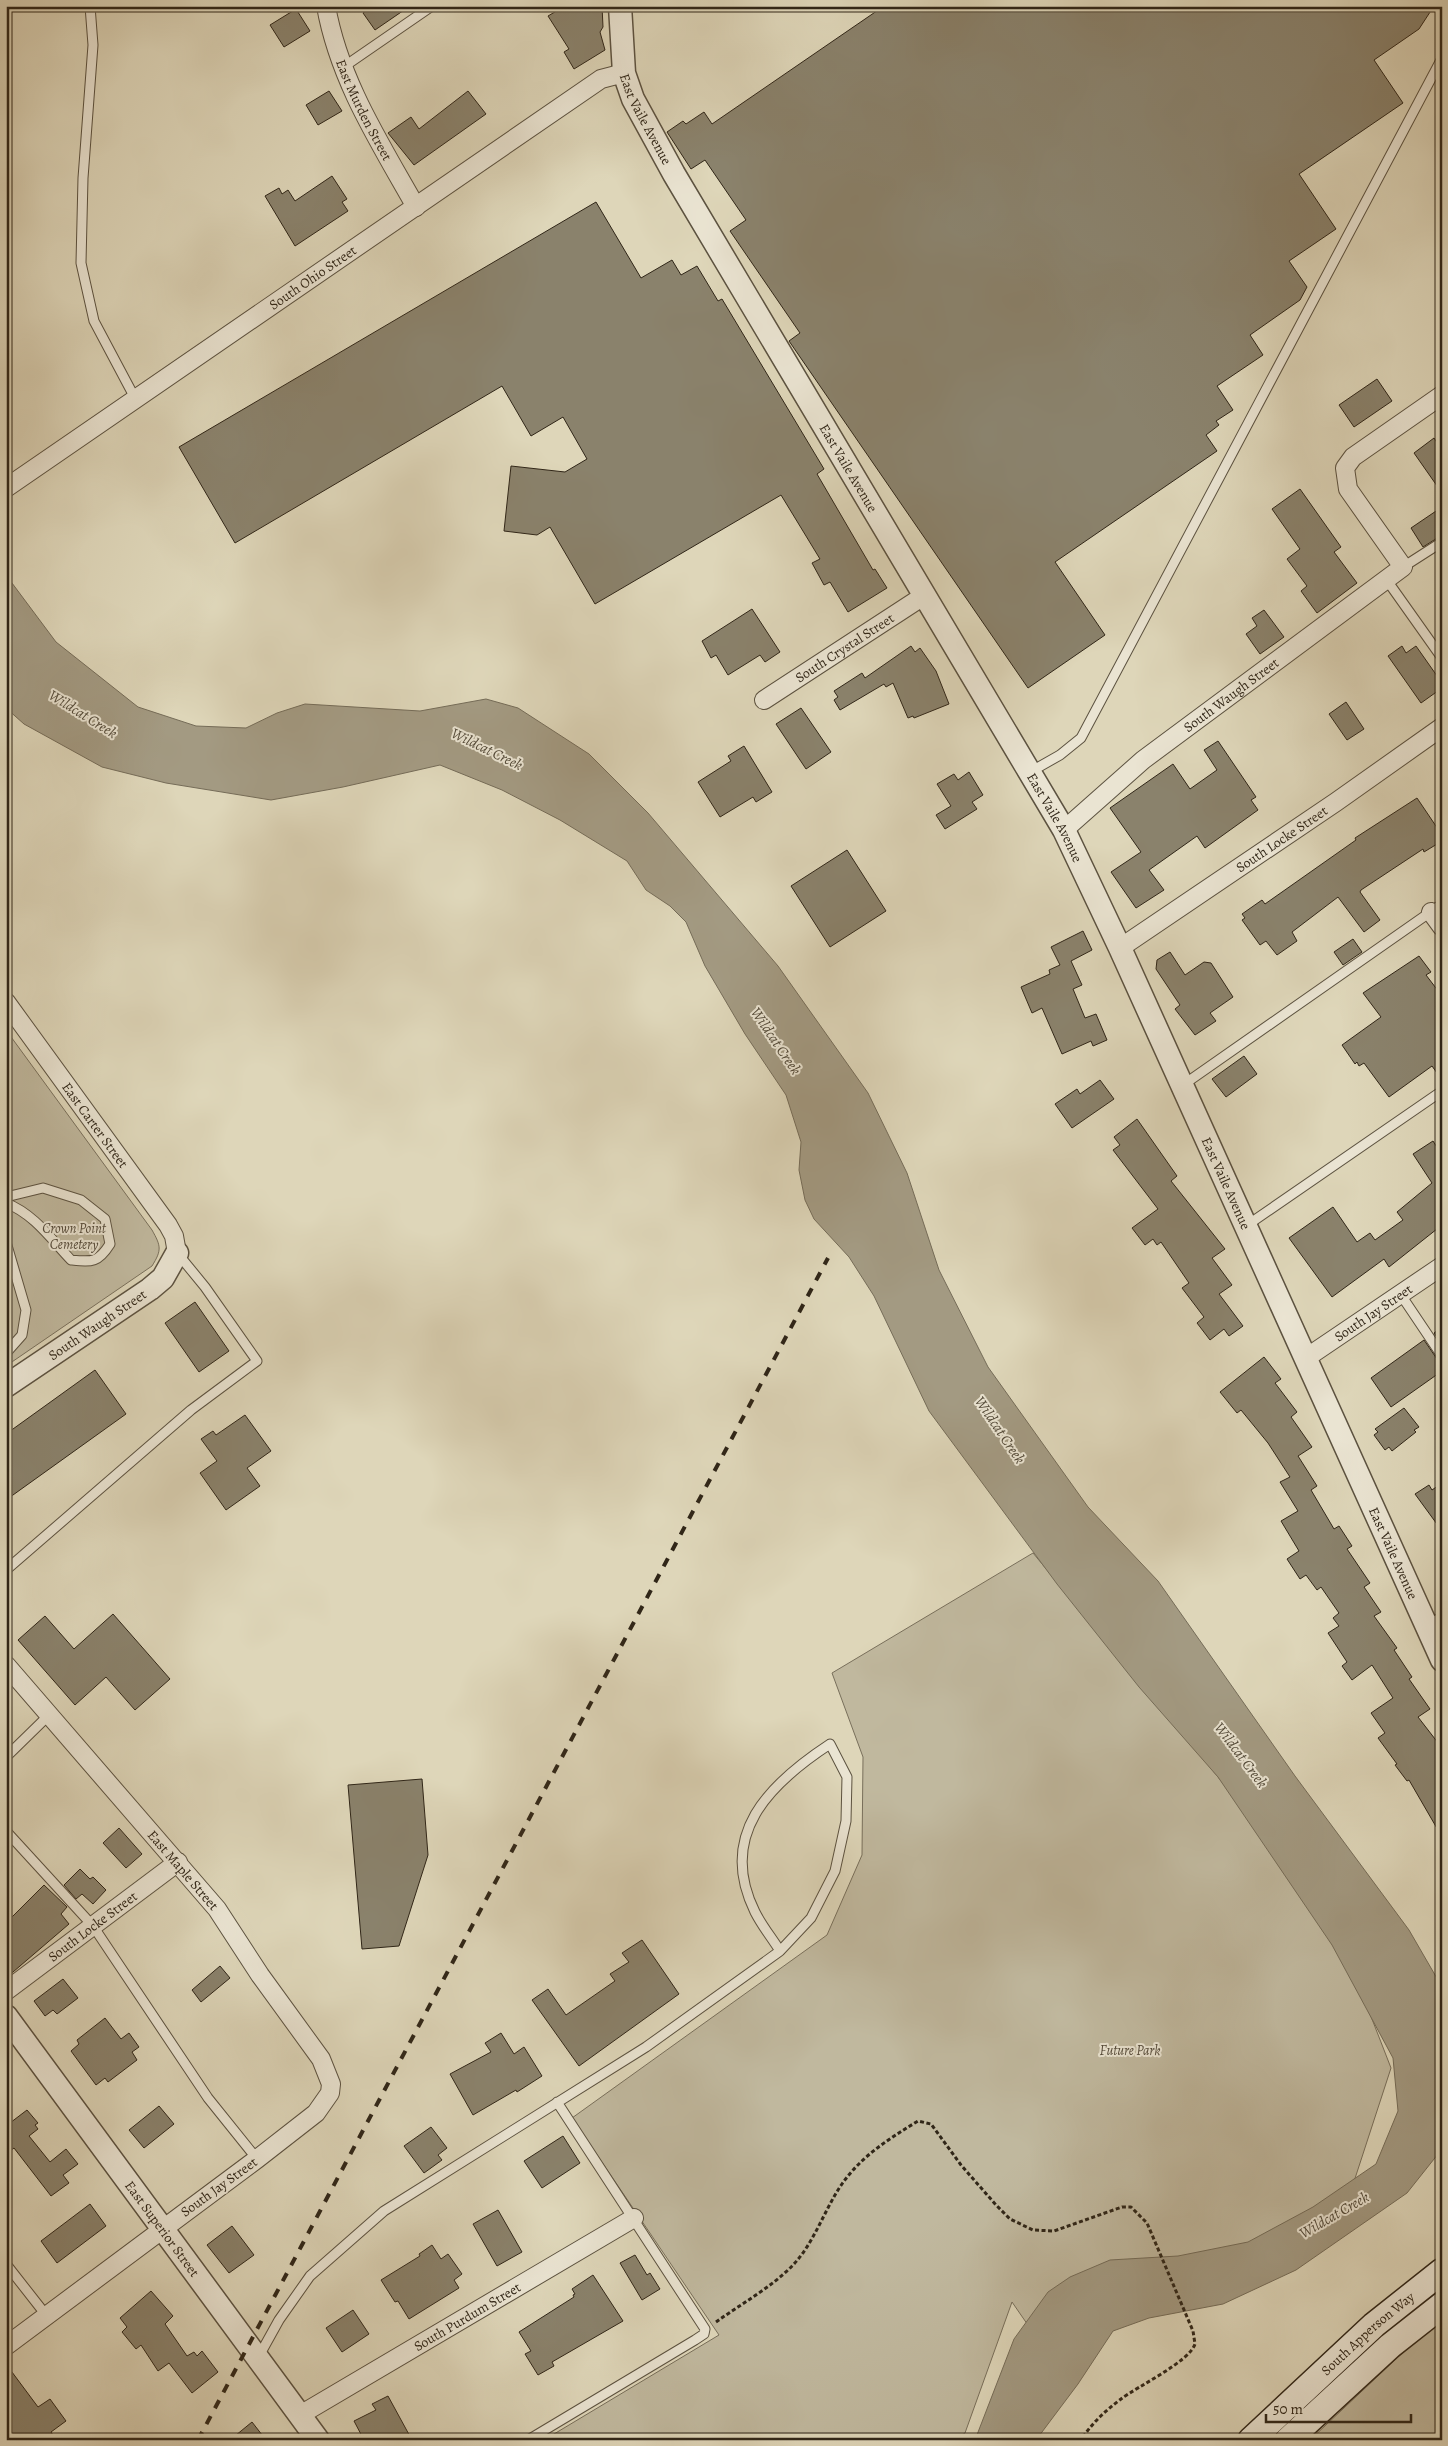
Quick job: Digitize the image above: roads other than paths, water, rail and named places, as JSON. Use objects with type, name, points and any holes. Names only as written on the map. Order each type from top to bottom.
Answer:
[{"type":"main road","name":"South Apperson Way","points":[[1251,2440],[1374,2325],[1442,2271]]},
{"type":"main road","name":"South Apperson Way","points":[[1288,2440],[1390,2346],[1442,2306]]},
{"type":"street","name":"East Murden Street","points":[[326,6],[331,35],[342,68],[363,113],[416,208]]},
{"type":"street","name":"East Vaile Avenue","points":[[620,6],[624,73],[633,99],[674,174],[1064,830],[1183,1085],[1306,1358],[1435,1626],[1442,1660]]},
{"type":"street","name":"South Ohio Street","points":[[6,488],[416,208],[601,79],[624,73]]},
{"type":"street","points":[[1404,566],[1348,489],[1345,468],[1353,457],[1442,395]]},
{"type":"street","name":"South Waugh Street","points":[[1064,830],[1143,760],[1404,566]]},
{"type":"street","name":"South Crystal Street","points":[[764,700],[925,595]]},
{"type":"street","name":"South Locke Street","points":[[1120,948],[1336,802],[1442,727]]},
{"type":"street","points":[[1436,908],[1442,928]]},
{"type":"street","name":"East Carter Street","points":[[6,1002],[168,1225],[174,1236],[178,1253]]},
{"type":"street","name":"South Waugh Street","points":[[6,1386],[150,1290],[163,1278],[178,1253]]},
{"type":"street","name":"South Jay Street","points":[[1306,1358],[1442,1266]]},
{"type":"street","name":"East Maple Street","points":[[6,1665],[178,1862],[217,1910],[260,1976],[321,2059],[331,2084],[330,2093]]},
{"type":"street","name":"South Locke Street","points":[[6,1991],[178,1862]]},
{"type":"street","name":"East Superior Street","points":[[6,2016],[318,2440]]},
{"type":"street","name":"South Jay Street","points":[[6,2346],[316,2113],[330,2093]]},
{"type":"street","name":"South Purdum Street","points":[[300,2415],[634,2218]]},
{"type":"lane","points":[[90,6],[93,46],[84,178],[81,264],[94,321],[136,400]]},
{"type":"lane","points":[[342,68],[432,6]]},
{"type":"lane","points":[[1030,772],[1060,755],[1081,738],[1442,58]]},
{"type":"lane","points":[[1404,566],[1442,542]]},
{"type":"lane","points":[[1386,579],[1442,658]]},
{"type":"lane","points":[[1183,1085],[1436,908]]},
{"type":"lane","points":[[1246,1226],[1442,1091]]},
{"type":"lane","points":[[6,1197],[44,1188],[81,1200],[105,1219],[110,1244],[103,1254],[92,1262],[70,1260],[36,1222],[18,1208],[6,1204]]},
{"type":"lane","points":[[6,1242],[26,1310],[22,1336],[6,1353]]},
{"type":"lane","points":[[6,1570],[191,1410],[257,1361],[205,1287],[178,1253]]},
{"type":"lane","points":[[1401,1295],[1442,1356]]},
{"type":"lane","points":[[6,1757],[48,1715]]},
{"type":"lane","points":[[258,2358],[279,2320],[310,2276],[384,2211],[646,2046],[780,1951],[812,1918],[835,1871],[846,1821],[847,1777],[830,1744],[779,1783],[755,1811],[743,1849],[744,1879],[755,1912],[780,1951]]},
{"type":"lane","points":[[6,1831],[93,1926],[208,2098],[257,2159]]},
{"type":"lane","points":[[528,2440],[695,2340],[704,2334],[706,2329],[557,2102]]},
{"type":"lane","points":[[6,2264],[46,2315]]},
{"type":"water","name":"Wildcat Creek","points":[[6,575],[56,642],[138,707],[196,726],[246,728],[277,713],[305,704],[420,711],[486,699],[518,708],[589,754],[648,813],[778,966],[868,1093],[907,1173],[939,1270],[988,1367],[1088,1507],[1158,1581],[1295,1776],[1409,1930],[1442,1987],[1442,2149],[1407,2193],[1296,2270],[1223,2304],[1149,2318],[1113,2331],[1078,2384],[1036,2440],[975,2440],[1014,2339],[1048,2292],[1070,2277],[1110,2260],[1178,2256],[1248,2242],[1313,2207],[1376,2164],[1398,2111],[1393,2058],[1332,1945],[1218,1777],[1139,1687],[1057,1584],[929,1411],[874,1296],[849,1257],[814,1219],[805,1200],[799,1170],[801,1142],[786,1095],[745,1034],[705,966],[686,922],[670,906],[646,890],[627,861],[560,820],[502,790],[440,765],[343,787],[271,800],[166,783],[102,767],[24,724],[6,708]]},
{"type":"railway","points":[[198,2440],[828,1258]]},
{"type":"park label","name":"Crown Point Cemetery","points":[[74,1236]]},
{"type":"park label","name":"Future Park","points":[[1130,2050]]}]
